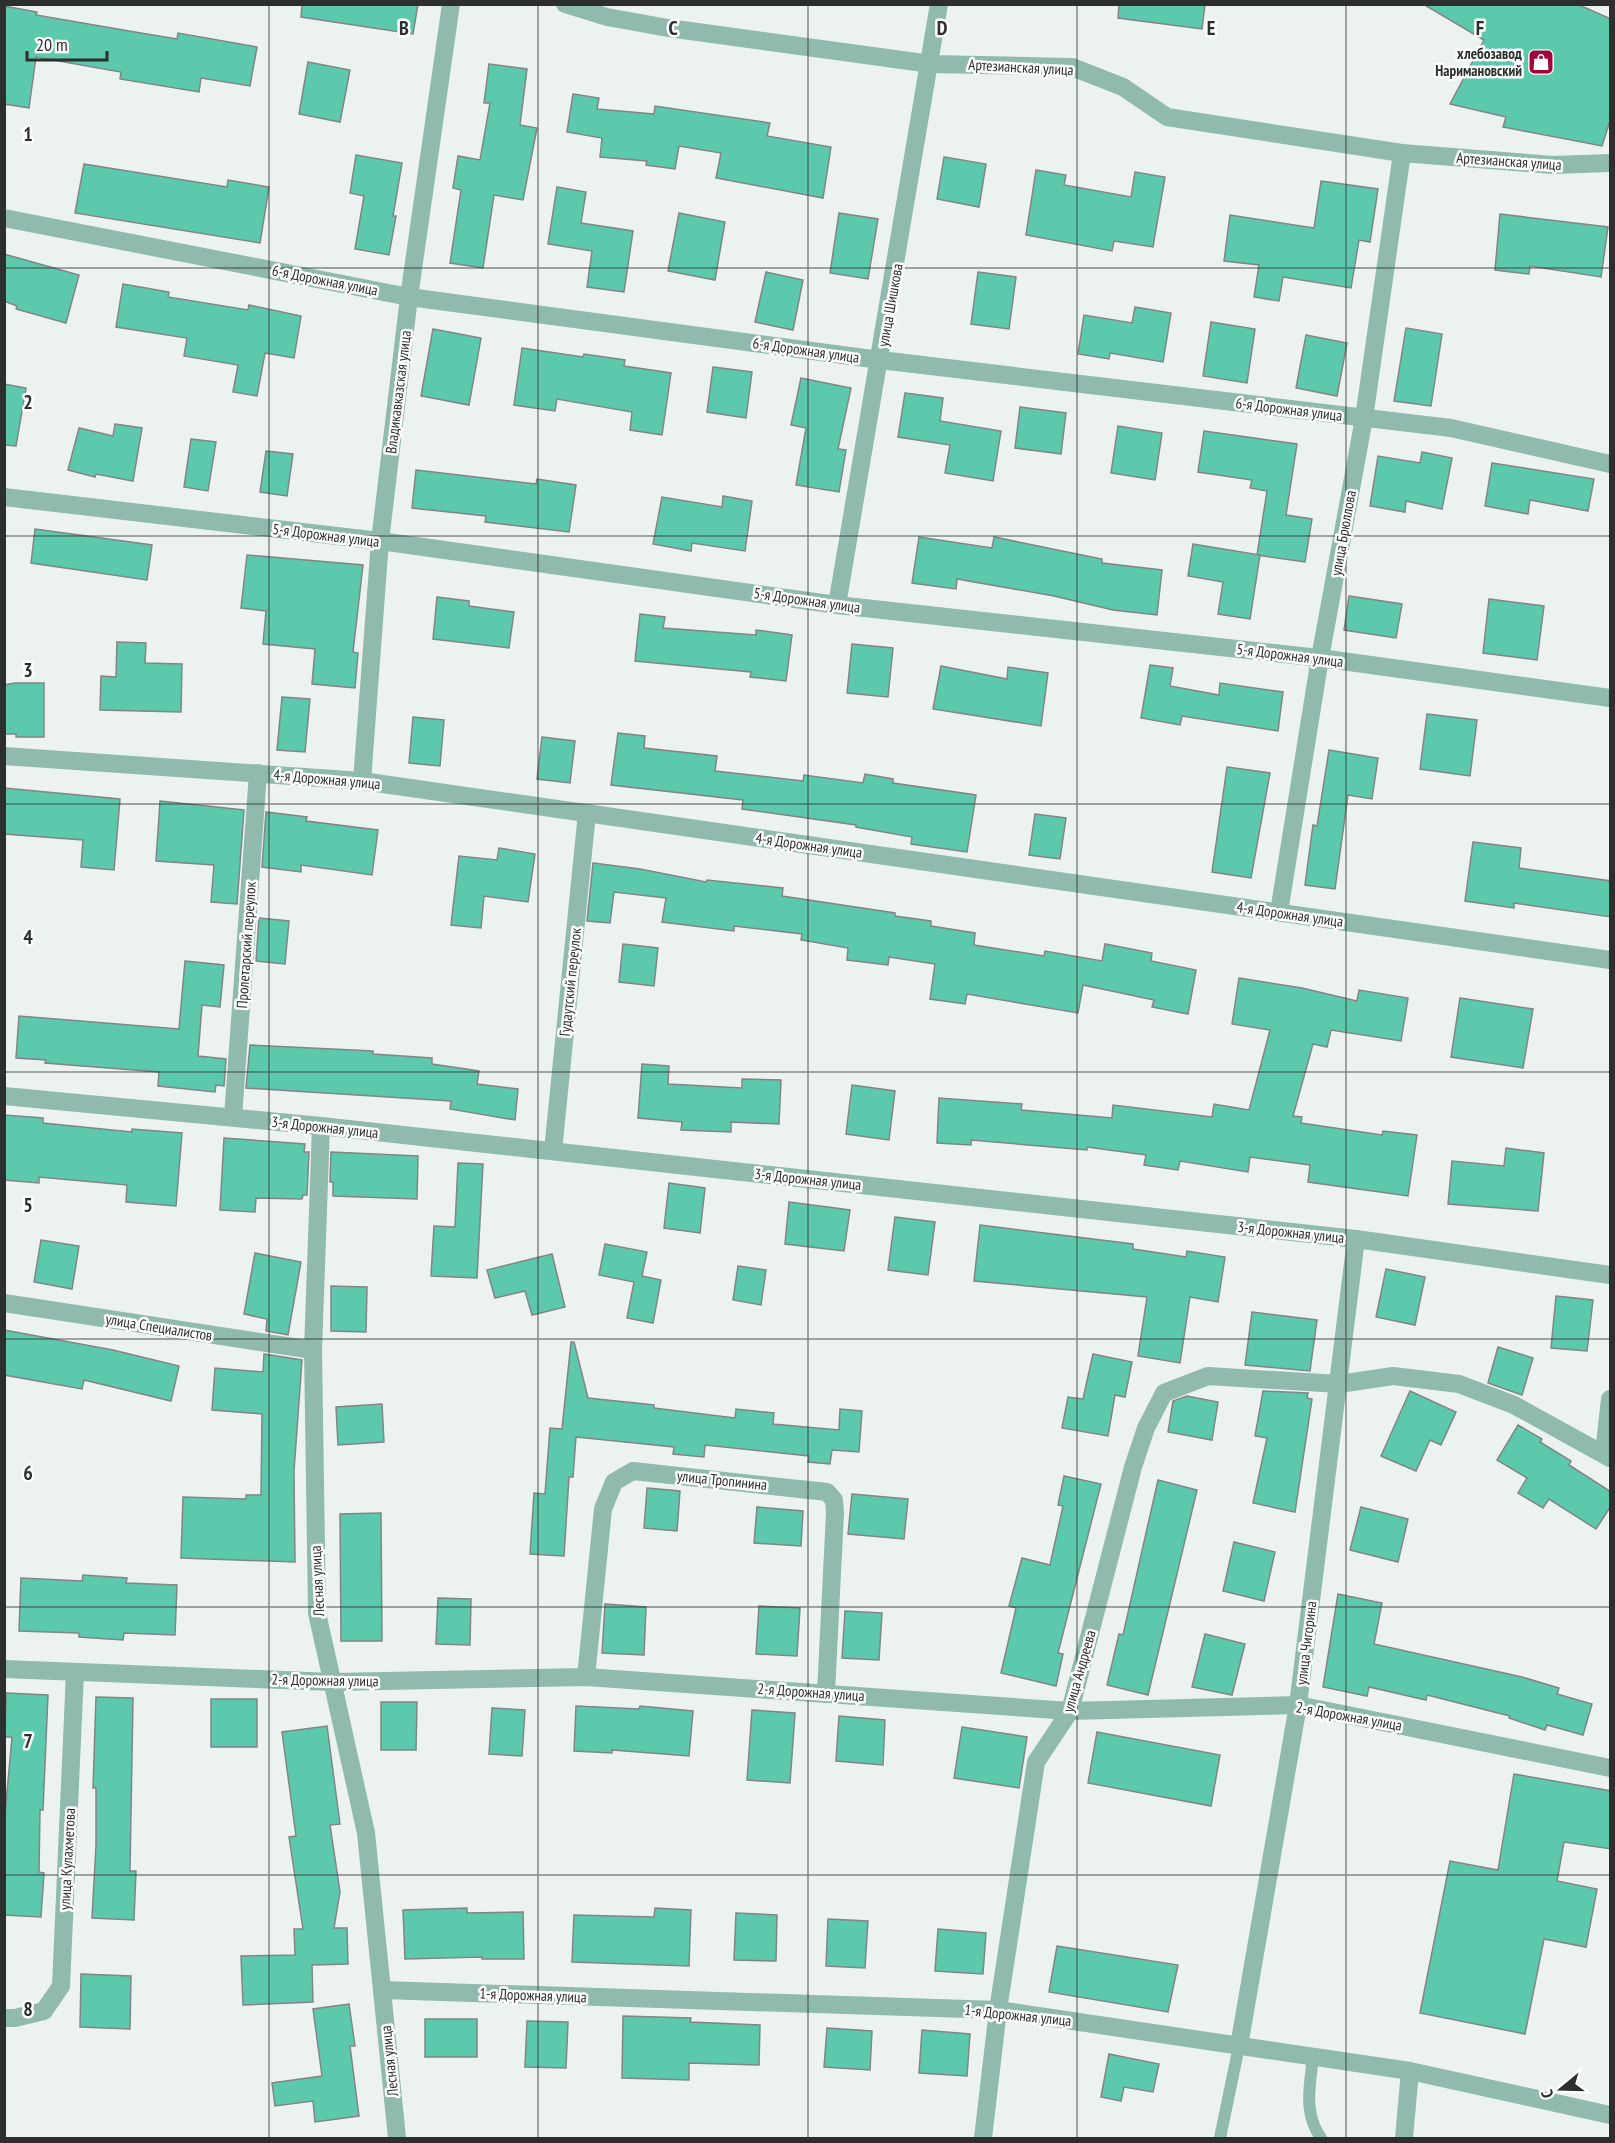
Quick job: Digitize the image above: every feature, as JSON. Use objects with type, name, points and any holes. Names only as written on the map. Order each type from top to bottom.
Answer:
[{"type":"street","name":"Владикавказская улица","points":[[362,781],[380,541],[409,297],[451,4]]},
{"type":"street","name":"Артезианская улица","points":[[566,4],[608,16],[668,28],[931,64],[1072,67],[1123,87],[1167,117],[1402,153],[1553,165],[1611,163]]},
{"type":"street","name":"улица Шишкова","points":[[837,604],[931,64],[939,4]]},
{"type":"street","name":"улица Брюллова","points":[[1279,912],[1320,658],[1364,418],[1402,153]]},
{"type":"street","name":"6-я Дорожная улица","points":[[4,218],[409,297],[880,360],[1451,428],[1611,464]]},
{"type":"street","name":"5-я Дорожная улица","points":[[4,497],[380,541],[837,604],[1320,658],[1611,698]]},
{"type":"street","name":"4-я Дорожная улица","points":[[4,756],[362,781],[1611,960]]},
{"type":"street","name":"Пролетарский переулок","points":[[234,1117],[258,773]]},
{"type":"street","name":"Гудаутский переулок","points":[[553,1151],[587,813]]},
{"type":"street","name":"3-я Дорожная улица","points":[[4,1096],[321,1126],[1356,1239],[1611,1275]]},
{"type":"street","name":"Лесная улица","points":[[321,1126],[313,1350],[316,1613],[366,1833],[397,2139]]},
{"type":"street","name":"улица Чигорина","points":[[1239,2046],[1298,1705],[1356,1239]]},
{"type":"street","name":"улица Специалистов","points":[[4,1303],[313,1350]]},
{"type":"street","name":"улица Андреева","points":[[982,2139],[998,2010],[1036,1762],[1070,1711],[1146,1428],[1164,1393],[1208,1376],[1339,1384]]},
{"type":"street","points":[[1339,1384],[1393,1376],[1460,1384],[1514,1405],[1607,1455],[1611,1399]]},
{"type":"street","name":"улица Тропинина","points":[[586,1677],[603,1509],[614,1482],[633,1471],[827,1491],[834,1500],[835,1513],[826,1693]]},
{"type":"street","name":"2-я Дорожная улица","points":[[4,1670],[333,1682],[586,1677],[1070,1711],[1298,1705],[1611,1768]]},
{"type":"street","name":"улица Кулахметова","points":[[10,2018],[44,2011],[61,1986],[75,1672]]},
{"type":"street","name":"1-я Дорожная улица","points":[[382,1990],[998,2010],[1410,2071],[1611,2115]]},
{"type":"street","points":[[1404,2139],[1410,2071]]},
{"type":"lane","points":[[1220,2139],[1239,2046]]},
{"type":"lane","points":[[1313,2057],[1308,2107],[1313,2127],[1321,2139]]},
{"type":"building","points":[[302,4],[418,4],[413,34],[301,17]]},
{"type":"building","points":[[1119,4],[1205,4],[1202,29],[1118,18]]},
{"type":"building","name":"хлебозавод Наримановский","points":[[1423,4],[1577,4],[1611,19],[1611,118],[1602,146],[1503,127],[1506,117],[1450,104],[1484,40]]},
{"type":"building","points":[[4,6],[37,12],[36,15],[177,39],[178,33],[257,47],[250,86],[201,78],[199,92],[120,79],[121,72],[36,57],[29,108],[4,104]]},
{"type":"building","points":[[308,62],[350,70],[340,122],[299,114]]},
{"type":"building","points":[[489,64],[527,69],[520,125],[537,128],[523,200],[494,195],[483,268],[450,263],[461,190],[453,188],[458,156],[480,160],[490,103],[484,103]]},
{"type":"building","points":[[573,94],[599,98],[597,109],[654,114],[655,106],[770,123],[767,136],[831,147],[823,198],[716,178],[721,153],[679,146],[675,169],[646,165],[647,161],[600,157],[602,138],[567,132]]},
{"type":"building","points":[[356,155],[402,163],[389,255],[355,249],[364,196],[350,193]]},
{"type":"building","points":[[944,157],[986,164],[979,207],[937,199]]},
{"type":"building","points":[[84,164],[227,187],[228,180],[269,187],[260,243],[75,213]]},
{"type":"building","points":[[1036,170],[1066,175],[1064,185],[1131,197],[1135,172],[1165,177],[1153,247],[1114,241],[1112,251],[1026,235]]},
{"type":"building","points":[[1321,181],[1378,189],[1370,242],[1359,240],[1351,288],[1283,277],[1279,301],[1254,297],[1259,265],[1224,261],[1230,215],[1314,228]]},
{"type":"building","points":[[557,187],[586,192],[581,223],[633,231],[624,292],[587,287],[592,251],[548,244]]},
{"type":"building","points":[[679,213],[725,222],[715,280],[668,271]]},
{"type":"building","points":[[839,213],[878,219],[868,279],[830,273]]},
{"type":"building","points":[[1500,214],[1608,227],[1601,277],[1530,266],[1529,274],[1495,270]]},
{"type":"building","points":[[4,254],[79,275],[66,323],[16,309],[17,306],[4,301]]},
{"type":"building","points":[[766,272],[803,280],[793,330],[755,322]]},
{"type":"building","points":[[978,272],[1016,277],[1009,329],[971,324]]},
{"type":"building","points":[[123,284],[169,292],[168,297],[248,310],[249,305],[301,316],[294,358],[265,353],[257,396],[233,392],[238,365],[184,356],[187,338],[116,327]]},
{"type":"building","points":[[1135,307],[1171,313],[1163,362],[1110,353],[1109,359],[1078,354],[1084,315],[1132,323]]},
{"type":"building","points":[[1211,322],[1255,329],[1247,383],[1203,376]]},
{"type":"building","points":[[1406,328],[1442,334],[1431,406],[1394,401]]},
{"type":"building","points":[[433,329],[481,338],[469,405],[421,396]]},
{"type":"building","points":[[1306,335],[1347,343],[1337,396],[1296,388]]},
{"type":"building","points":[[522,348],[583,357],[584,354],[625,360],[624,366],[671,373],[662,435],[630,430],[632,412],[557,399],[555,411],[514,405]]},
{"type":"building","points":[[713,367],[752,372],[746,418],[707,412]]},
{"type":"building","points":[[801,378],[851,388],[838,449],[846,450],[839,492],[796,485],[806,428],[791,425]]},
{"type":"building","points":[[4,384],[26,388],[16,446],[4,445]]},
{"type":"building","points":[[905,393],[943,398],[940,421],[1001,431],[993,481],[945,473],[950,445],[898,437]]},
{"type":"building","points":[[1020,407],[1066,413],[1061,454],[1015,448]]},
{"type":"building","points":[[115,424],[142,428],[133,481],[96,474],[95,477],[68,470],[79,428],[113,436]]},
{"type":"building","points":[[1118,426],[1162,433],[1155,480],[1111,473]]},
{"type":"building","points":[[1204,431],[1297,444],[1286,515],[1312,519],[1305,562],[1257,555],[1267,491],[1250,488],[1252,480],[1198,472]]},
{"type":"building","points":[[191,439],[216,442],[208,491],[184,487]]},
{"type":"building","points":[[266,451],[293,454],[287,496],[260,492]]},
{"type":"building","points":[[1422,452],[1452,458],[1442,509],[1406,501],[1405,512],[1370,506],[1378,456],[1420,463]]},
{"type":"building","points":[[1492,463],[1594,479],[1588,511],[1530,500],[1528,514],[1485,506]]},
{"type":"building","points":[[416,470],[536,484],[537,479],[576,485],[569,532],[485,522],[486,516],[412,508]]},
{"type":"building","points":[[723,496],[752,501],[745,551],[692,543],[691,551],[653,544],[662,497],[722,507]]},
{"type":"building","points":[[35,529],[152,545],[147,580],[31,563]]},
{"type":"building","points":[[919,537],[992,548],[994,537],[1102,559],[1102,563],[1162,570],[1157,615],[1113,610],[1054,596],[957,579],[956,589],[912,583]]},
{"type":"building","points":[[1193,544],[1260,555],[1250,619],[1218,614],[1223,582],[1188,576]]},
{"type":"building","points":[[247,555],[363,565],[353,652],[358,653],[355,688],[312,684],[315,649],[263,644],[266,611],[241,608]]},
{"type":"building","points":[[1349,596],[1402,604],[1396,638],[1344,630]]},
{"type":"building","points":[[437,597],[469,601],[469,606],[514,612],[509,648],[433,639]]},
{"type":"building","points":[[1489,599],[1544,606],[1537,660],[1483,653]]},
{"type":"building","points":[[640,614],[665,617],[663,628],[756,635],[756,630],[792,635],[786,681],[750,677],[751,672],[635,661]]},
{"type":"building","points":[[117,642],[146,643],[145,663],[182,664],[181,712],[100,710],[101,676],[116,677]]},
{"type":"building","points":[[852,644],[893,648],[888,697],[847,693]]},
{"type":"building","points":[[1150,665],[1173,668],[1170,686],[1219,695],[1220,683],[1283,692],[1278,731],[1182,716],[1180,725],[1141,718]]},
{"type":"building","points":[[941,666],[1007,679],[1008,667],[1048,673],[1041,726],[933,709]]},
{"type":"building","points":[[44,683],[44,737],[16,737],[16,734],[4,734],[4,685]]},
{"type":"building","points":[[282,697],[310,699],[305,752],[277,750]]},
{"type":"building","points":[[1427,714],[1477,720],[1470,776],[1420,769]]},
{"type":"building","points":[[413,717],[444,720],[440,766],[409,763]]},
{"type":"building","points":[[618,733],[645,736],[644,748],[717,756],[715,771],[803,781],[804,775],[863,783],[865,774],[893,779],[893,783],[976,795],[967,852],[911,844],[912,837],[856,827],[856,825],[742,809],[743,800],[611,785]]},
{"type":"building","points":[[542,737],[575,741],[570,783],[537,779]]},
{"type":"building","points":[[1329,750],[1378,758],[1372,799],[1348,795],[1335,889],[1305,885],[1313,825],[1317,826]]},
{"type":"building","points":[[1227,767],[1270,773],[1251,878],[1212,872]]},
{"type":"building","points":[[4,788],[120,799],[114,870],[81,867],[83,840],[4,834]]},
{"type":"building","points":[[160,801],[244,810],[237,904],[211,902],[214,865],[156,861]]},
{"type":"building","points":[[266,812],[307,817],[306,821],[378,830],[372,875],[301,865],[301,872],[262,867]]},
{"type":"building","points":[[1035,814],[1066,818],[1060,859],[1029,855]]},
{"type":"building","points":[[1473,842],[1521,848],[1519,868],[1611,881],[1611,917],[1514,903],[1514,908],[1465,901]]},
{"type":"building","points":[[499,848],[535,854],[528,902],[484,896],[481,928],[451,925],[459,856],[497,860]]},
{"type":"building","points":[[593,863],[640,869],[706,882],[707,880],[783,888],[782,896],[895,913],[895,916],[931,921],[931,926],[975,933],[974,945],[1044,956],[1045,951],[1102,961],[1105,944],[1152,953],[1151,961],[1196,970],[1188,1014],[1152,1007],[1154,1000],[1083,985],[1078,1013],[967,994],[965,1004],[930,999],[935,964],[889,957],[888,965],[847,960],[848,948],[801,940],[802,934],[734,926],[734,931],[662,922],[666,898],[614,892],[610,923],[587,921]]},
{"type":"building","points":[[259,918],[289,921],[285,964],[256,961]]},
{"type":"building","points":[[623,944],[658,948],[654,986],[619,982]]},
{"type":"building","points":[[185,961],[224,965],[220,1007],[202,1005],[198,1056],[226,1059],[224,1086],[216,1085],[215,1092],[158,1086],[159,1072],[45,1063],[46,1060],[16,1058],[19,1016],[179,1029]]},
{"type":"building","points":[[1239,978],[1302,988],[1357,1001],[1359,990],[1408,998],[1401,1041],[1331,1030],[1327,1047],[1313,1044],[1293,1116],[1302,1117],[1301,1123],[1382,1135],[1383,1131],[1417,1135],[1408,1196],[1308,1182],[1310,1165],[1250,1157],[1248,1172],[1180,1161],[1178,1170],[1144,1165],[1146,1155],[1087,1147],[1087,1150],[971,1140],[971,1145],[937,1143],[939,1098],[1022,1104],[1021,1110],[1112,1118],[1113,1105],[1212,1117],[1214,1104],[1249,1110],[1270,1030],[1232,1024]]},
{"type":"building","points":[[1460,998],[1533,1009],[1523,1068],[1451,1057]]},
{"type":"building","points":[[250,1045],[373,1051],[373,1054],[432,1058],[432,1064],[479,1071],[477,1084],[518,1089],[515,1120],[450,1109],[451,1101],[246,1088]]},
{"type":"building","points":[[642,1064],[669,1066],[668,1084],[742,1088],[742,1079],[781,1080],[779,1124],[731,1122],[731,1132],[681,1130],[682,1122],[638,1118]]},
{"type":"building","points":[[852,1085],[895,1091],[889,1140],[846,1134]]},
{"type":"building","points":[[4,1115],[43,1118],[43,1123],[132,1132],[132,1129],[182,1133],[176,1206],[126,1202],[127,1185],[39,1177],[39,1183],[4,1180]]},
{"type":"building","points":[[224,1138],[305,1144],[304,1152],[309,1152],[307,1195],[303,1195],[302,1199],[256,1198],[255,1212],[220,1210]]},
{"type":"building","points":[[1506,1148],[1544,1153],[1538,1211],[1448,1204],[1452,1161],[1504,1166]]},
{"type":"building","points":[[331,1152],[418,1156],[417,1199],[333,1196],[333,1182],[330,1182]]},
{"type":"building","points":[[458,1163],[483,1164],[477,1278],[431,1276],[434,1226],[455,1227]]},
{"type":"building","points":[[669,1183],[705,1188],[700,1233],[664,1228]]},
{"type":"building","points":[[789,1202],[850,1210],[844,1251],[785,1244]]},
{"type":"building","points":[[895,1217],[935,1222],[928,1275],[888,1270]]},
{"type":"building","points":[[980,1225],[1133,1244],[1133,1249],[1186,1257],[1187,1251],[1225,1257],[1218,1302],[1190,1297],[1180,1363],[1138,1356],[1147,1297],[974,1281]]},
{"type":"building","points":[[41,1240],[79,1246],[72,1289],[34,1282]]},
{"type":"building","points":[[605,1244],[647,1252],[642,1276],[661,1280],[653,1323],[627,1318],[634,1282],[599,1275]]},
{"type":"building","points":[[255,1253],[301,1262],[288,1335],[266,1331],[267,1319],[244,1314]]},
{"type":"building","points":[[552,1254],[565,1307],[532,1315],[525,1291],[495,1298],[487,1270]]},
{"type":"building","points":[[738,1266],[766,1270],[761,1305],[733,1300]]},
{"type":"building","points":[[1386,1269],[1425,1277],[1415,1325],[1376,1317]]},
{"type":"building","points":[[331,1286],[367,1287],[366,1332],[331,1331]]},
{"type":"building","points":[[1556,1296],[1593,1300],[1587,1351],[1551,1348]]},
{"type":"building","points":[[1252,1312],[1317,1320],[1310,1371],[1245,1365]]},
{"type":"building","points":[[4,1330],[113,1350],[179,1366],[171,1401],[84,1380],[82,1389],[4,1375]]},
{"type":"building","points":[[571,1342],[574,1342],[588,1398],[654,1405],[654,1408],[735,1418],[736,1409],[774,1413],[773,1424],[839,1430],[840,1409],[862,1411],[859,1452],[832,1450],[830,1464],[808,1462],[809,1456],[705,1445],[704,1457],[673,1454],[674,1447],[576,1437],[573,1477],[569,1477],[564,1556],[530,1554],[534,1493],[545,1494],[550,1428],[562,1429]]},
{"type":"building","points":[[1498,1347],[1533,1358],[1522,1395],[1488,1383]]},
{"type":"building","points":[[264,1354],[302,1360],[294,1471],[295,1562],[181,1558],[183,1497],[246,1499],[246,1495],[261,1495],[262,1414],[212,1410],[215,1368],[263,1372]]},
{"type":"building","points":[[1093,1354],[1132,1362],[1125,1397],[1115,1395],[1108,1436],[1062,1428],[1068,1397],[1083,1399]]},
{"type":"building","points":[[1263,1391],[1308,1393],[1307,1398],[1312,1399],[1295,1512],[1253,1503],[1267,1438],[1255,1436]]},
{"type":"building","points":[[1410,1391],[1456,1412],[1441,1445],[1430,1440],[1416,1471],[1381,1456]]},
{"type":"building","points":[[1187,1396],[1218,1402],[1212,1440],[1168,1432],[1173,1401]]},
{"type":"building","points":[[382,1404],[384,1442],[338,1445],[336,1407]]},
{"type":"building","points":[[1518,1425],[1542,1439],[1540,1442],[1571,1461],[1569,1465],[1611,1492],[1611,1506],[1596,1529],[1549,1499],[1543,1508],[1518,1493],[1527,1478],[1497,1460]]},
{"type":"building","points":[[1064,1476],[1101,1484],[1058,1653],[1063,1654],[1056,1686],[1001,1673],[1016,1608],[1009,1606],[1022,1558],[1050,1565],[1063,1506],[1058,1505]]},
{"type":"building","points":[[1158,1480],[1197,1490],[1148,1695],[1107,1685],[1119,1634],[1123,1635]]},
{"type":"building","points":[[647,1488],[680,1491],[677,1531],[644,1528]]},
{"type":"building","points":[[852,1494],[908,1499],[904,1539],[848,1534]]},
{"type":"building","points":[[757,1507],[803,1511],[801,1546],[754,1543]]},
{"type":"building","points":[[1361,1507],[1408,1519],[1398,1562],[1350,1550]]},
{"type":"building","points":[[381,1513],[382,1641],[341,1641],[340,1514]]},
{"type":"building","points":[[1234,1542],[1275,1552],[1264,1601],[1223,1591]]},
{"type":"building","points":[[83,1575],[127,1578],[126,1583],[177,1585],[175,1635],[124,1633],[123,1640],[79,1637],[79,1633],[19,1631],[21,1578],[82,1581]]},
{"type":"building","points":[[1338,1594],[1382,1603],[1374,1644],[1522,1677],[1559,1688],[1557,1694],[1592,1704],[1583,1735],[1547,1725],[1545,1730],[1509,1718],[1510,1716],[1427,1695],[1426,1700],[1369,1687],[1367,1696],[1323,1687]]},
{"type":"building","points":[[438,1598],[471,1599],[470,1645],[436,1644]]},
{"type":"building","points":[[605,1604],[646,1607],[644,1655],[602,1653]]},
{"type":"building","points":[[759,1606],[800,1608],[797,1656],[756,1654]]},
{"type":"building","points":[[845,1611],[882,1613],[879,1660],[842,1658]]},
{"type":"building","points":[[1205,1634],[1245,1644],[1232,1695],[1192,1687]]},
{"type":"building","points":[[6,1693],[48,1695],[43,1810],[40,1810],[39,1872],[44,1873],[41,1917],[4,1915],[4,1825],[12,1737],[5,1737]]},
{"type":"building","points":[[96,1697],[133,1698],[130,1871],[136,1871],[134,1920],[92,1918],[96,1845],[96,1788],[93,1788]]},
{"type":"building","points":[[211,1699],[257,1699],[257,1747],[211,1747]]},
{"type":"building","points":[[381,1702],[417,1702],[416,1750],[381,1750]]},
{"type":"building","points":[[576,1706],[639,1709],[640,1706],[693,1711],[689,1756],[612,1750],[612,1753],[574,1751]]},
{"type":"building","points":[[492,1708],[525,1710],[522,1756],[489,1754]]},
{"type":"building","points":[[752,1710],[795,1713],[790,1783],[747,1780]]},
{"type":"building","points":[[839,1716],[885,1720],[883,1765],[836,1761]]},
{"type":"building","points":[[327,1726],[340,1824],[330,1825],[340,1892],[334,1928],[347,1928],[348,1964],[312,1965],[313,2002],[243,2005],[241,1956],[295,1955],[294,1929],[303,1929],[289,1837],[296,1836],[282,1732]]},
{"type":"building","points":[[962,1727],[1027,1737],[1019,1788],[954,1778]]},
{"type":"building","points":[[1097,1732],[1220,1755],[1211,1806],[1088,1783]]},
{"type":"building","points":[[1514,1774],[1611,1791],[1611,1849],[1564,1842],[1557,1881],[1597,1889],[1586,1947],[1544,1939],[1525,2034],[1420,2013],[1450,1861],[1498,1870]]},
{"type":"building","points":[[467,1908],[467,1913],[523,1912],[524,1959],[482,1959],[482,1957],[405,1959],[403,1910]]},
{"type":"building","points":[[655,1908],[691,1910],[689,1966],[572,1962],[574,1915],[654,1917]]},
{"type":"building","points":[[736,1913],[777,1915],[776,1961],[734,1960]]},
{"type":"building","points":[[828,1919],[868,1921],[865,1968],[826,1966]]},
{"type":"building","points":[[938,1929],[986,1933],[983,1974],[935,1971]]},
{"type":"building","points":[[1057,1946],[1178,1965],[1168,2012],[1049,1992]]},
{"type":"building","points":[[81,1974],[131,1976],[130,2029],[80,2027]]},
{"type":"building","points":[[349,2004],[355,2046],[350,2046],[359,2116],[315,2122],[313,2101],[275,2106],[272,2083],[322,2076],[313,2009]]},
{"type":"building","points":[[623,2016],[691,2018],[690,2022],[760,2025],[759,2065],[689,2063],[689,2080],[622,2078]]},
{"type":"building","points":[[425,2019],[477,2019],[477,2057],[425,2057]]},
{"type":"building","points":[[527,2021],[568,2022],[566,2068],[525,2067]]},
{"type":"building","points":[[827,2028],[872,2031],[870,2070],[824,2067]]},
{"type":"building","points":[[922,2030],[970,2034],[967,2076],[919,2073]]},
{"type":"building","points":[[1109,2054],[1159,2064],[1153,2092],[1124,2087],[1121,2101],[1101,2097]]},
{"type":"place","name":"хлебозавод Наримановский","points":[[1541,62]]}]
